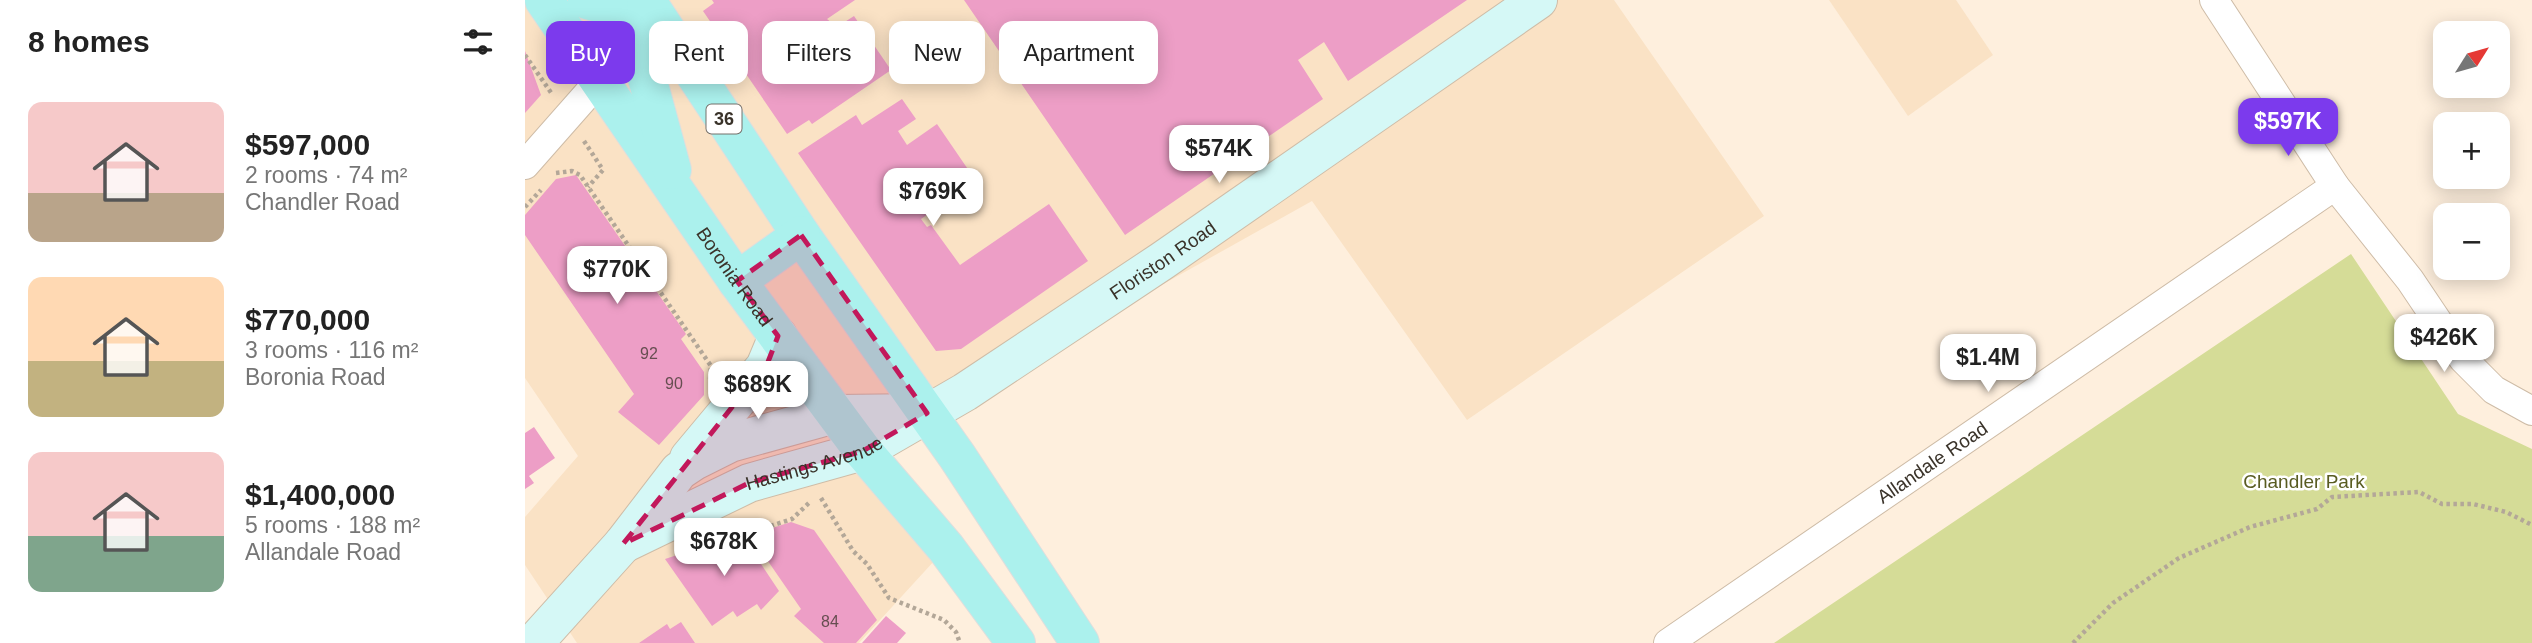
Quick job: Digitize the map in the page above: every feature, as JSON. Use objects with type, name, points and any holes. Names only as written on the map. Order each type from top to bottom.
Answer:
[{"type":"main road","name":"Boronia Road","points":[[544,0],[558,21]]},
{"type":"main road","points":[[587,0],[616,8],[648,1],[641,40],[643,63],[682,203]]},
{"type":"main road","name":"Floriston Road","points":[[835,414],[927,413],[965,392],[1162,261],[1538,0]]},
{"type":"main road","name":"36","points":[[648,1],[801,235],[927,413],[1080,643]]},
{"type":"main road","name":"Boronia Road","points":[[601,84],[737,281],[835,414],[863,451],[938,538],[1016,643]]},
{"type":"main road","points":[[737,281],[801,235]]},
{"type":"main road","points":[[678,471],[765,367],[778,336]]},
{"type":"main road","name":"Hastings Avenue","points":[[622,544],[749,483],[863,451],[927,413]]},
{"type":"main road","name":"Hastings Avenue","points":[[534,643],[622,544],[678,471],[730,443],[835,414]]},
{"type":"street","points":[[2214,0],[2335,186],[2410,280],[2463,359],[2494,390],[2532,411]]},
{"type":"street","points":[[525,165],[596,84]]},
{"type":"street","name":"Allandale Road","points":[[1668,643],[1704,633],[2335,186]]},
{"type":"path","points":[[525,55],[556,100]]},
{"type":"path","points":[[582,138],[603,170],[588,187]]},
{"type":"path","points":[[525,207],[556,172],[575,171],[711,366],[710,384]]},
{"type":"path","points":[[676,557],[792,519],[826,489]]},
{"type":"path","points":[[2073,643],[2113,603],[2179,558],[2249,527],[2317,509],[2332,497],[2419,492],[2442,505],[2473,504],[2506,512],[2532,525]]},
{"type":"path","points":[[819,494],[853,551],[867,564],[889,598],[944,620],[955,632],[960,643]]},
{"type":"highlighted area","points":[[801,235],[927,413],[863,451],[749,483],[623,544],[768,362],[778,336],[737,281]]},
{"type":"shaded area","points":[[525,0],[1614,0],[1764,216],[1467,420],[1312,201],[864,451],[946,548],[859,643],[577,643],[525,565],[525,517],[578,456],[525,378]]},
{"type":"shaded area","points":[[1829,0],[1956,0],[1993,55],[1908,116]]},
{"type":"green space","name":"Chandler Park","points":[[2351,254],[2458,414],[2532,449],[2532,643],[1774,643]]},
{"type":"building","points":[[712,0],[855,0],[827,19],[830,21],[762,21],[762,84],[871,84],[812,124],[809,120],[787,134],[748,77],[748,21],[710,21],[703,11],[714,3]]},
{"type":"building","points":[[964,0],[1467,0],[1348,81],[1324,42],[1298,60],[1323,99],[1125,235],[1022,84],[1158,84],[1158,21],[999,21],[999,51],[985,31],[985,21],[978,21]]},
{"type":"building","points":[[875,47],[889,67],[889,71],[875,81]]},
{"type":"building","points":[[525,51],[541,95],[525,113]]},
{"type":"building","points":[[902,99],[916,119],[898,131],[907,145],[937,124],[976,181],[921,219],[927,227],[931,225],[960,265],[1049,204],[1088,261],[961,349],[936,351],[798,153],[856,115],[862,125]]},
{"type":"building","points":[[576,175],[686,334],[681,339],[704,372],[704,395],[659,445],[618,412],[634,394],[525,235],[525,215],[556,179]]},
{"type":"building","points":[[534,427],[555,458],[529,476],[534,483],[525,489],[525,433]]},
{"type":"building","points":[[791,522],[814,530],[877,620],[856,643],[824,643],[794,616],[801,609],[750,535]]},
{"type":"building","points":[[741,534],[779,591],[761,610],[757,604],[737,617],[733,611],[712,626],[665,559]]},
{"type":"building","points":[[886,616],[906,633],[897,643],[862,643]]},
{"type":"building","points":[[681,622],[695,643],[639,643],[667,624],[670,629]]}]
